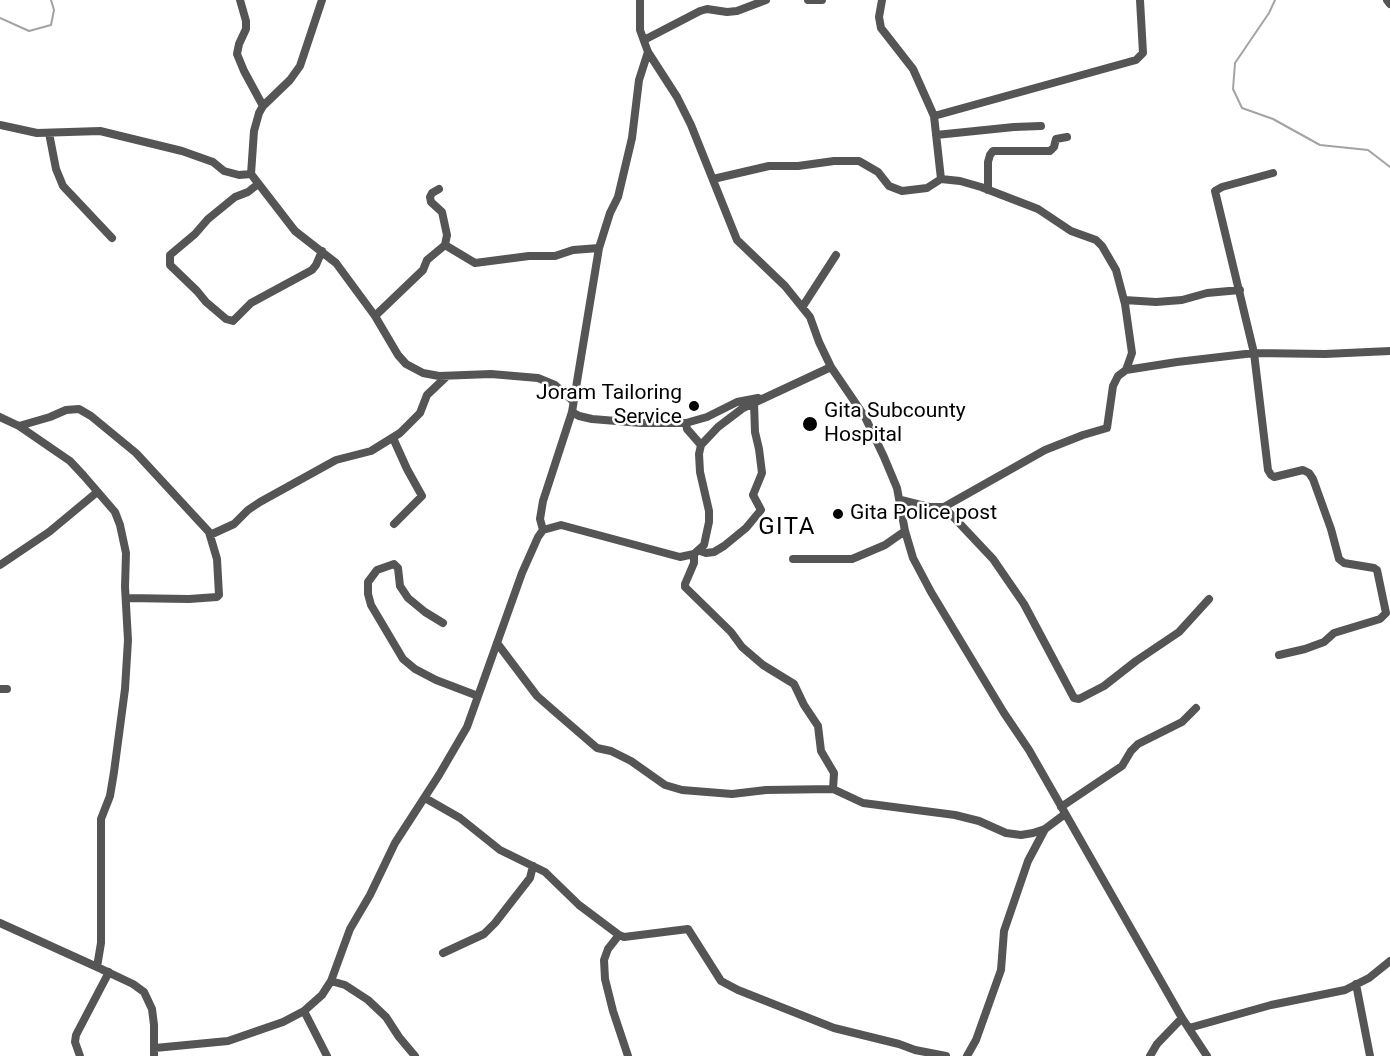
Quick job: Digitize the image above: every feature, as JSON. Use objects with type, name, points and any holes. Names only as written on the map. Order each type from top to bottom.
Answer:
[{"type":"street","points":[[240,0],[246,29],[237,54],[262,106]]},
{"type":"street","points":[[322,0],[300,66],[290,80],[262,106],[254,131],[251,174],[295,231],[336,262],[406,364],[423,373],[446,377],[491,374],[538,378],[555,385],[573,401]]},
{"type":"street","points":[[640,0],[640,30],[648,52],[677,98],[699,143],[737,240],[767,267],[803,306],[810,317],[831,367],[865,417],[884,458],[901,500],[905,531],[913,558],[931,592],[1029,750],[1182,1018],[1208,1056]]},
{"type":"street","points":[[644,40],[700,10],[737,11],[766,0]]},
{"type":"street","points":[[808,0],[822,0]]},
{"type":"street","points":[[882,0],[879,5],[881,28],[913,69],[934,116],[941,179]]},
{"type":"street","points":[[934,116],[1136,60],[1143,53],[1140,0]]},
{"type":"street","points":[[1387,0],[1390,4]]},
{"type":"street","points":[[0,923],[109,972],[144,992],[152,1009],[154,1052],[228,1041],[283,1022],[304,1011],[321,995],[331,981],[350,929],[370,895],[395,843],[467,728],[522,573],[541,534],[540,519],[543,501],[572,412],[599,248],[610,213],[618,197],[632,138],[639,80],[648,52]]},
{"type":"street","points":[[0,125],[37,133],[108,132],[182,151],[213,162],[224,171],[239,175],[251,174]]},
{"type":"street","points":[[936,135],[1041,126]]},
{"type":"street","points":[[50,133],[56,169],[63,186],[112,238]]},
{"type":"street","points":[[988,190],[988,162],[993,151],[1050,151],[1056,140],[1067,137]]},
{"type":"street","points":[[713,179],[769,166],[859,161],[878,172],[889,186],[902,191],[927,188],[941,179],[971,184],[1038,209],[1071,231],[1095,240],[1102,246],[1116,270],[1124,300],[1132,353],[1126,370]]},
{"type":"street","points":[[1273,172],[1215,190],[1254,353],[1266,458],[1271,475],[1274,477],[1303,470],[1310,473],[1331,529],[1339,559],[1344,563],[1377,570],[1386,612],[1380,619],[1334,633],[1324,642],[1279,655]]},
{"type":"street","points":[[258,184],[225,204],[168,258],[170,265],[226,319],[233,321],[251,303],[312,270],[322,251]]},
{"type":"street","points":[[375,316],[423,270],[428,260],[445,245],[447,236],[442,212],[431,202],[430,197],[439,189]]},
{"type":"street","points":[[248,192],[270,198]]},
{"type":"street","points":[[445,245],[475,263],[529,256],[555,256],[573,250],[599,248]]},
{"type":"street","points":[[803,306],[836,255]]},
{"type":"street","points":[[1124,300],[1156,302],[1182,300],[1207,293],[1240,290]]},
{"type":"street","points":[[901,500],[929,507],[944,507],[1045,450],[1083,435],[1107,429],[1113,386],[1118,376],[1126,370],[1254,353],[1325,354],[1390,351]]},
{"type":"street","points":[[831,367],[754,402],[730,417],[701,445],[700,472],[709,511],[707,539],[697,552],[685,587],[731,632],[742,647],[794,684],[804,705],[819,726],[821,751],[834,773],[833,789]]},
{"type":"street","points":[[210,534],[234,524],[260,502],[336,460],[371,451],[393,438],[420,414],[428,394],[446,377]]},
{"type":"street","points":[[572,412],[592,419],[641,423],[686,423],[707,417],[737,402],[765,397]]},
{"type":"street","points":[[541,534],[561,525],[680,557],[697,552],[714,552],[724,546],[746,528],[761,510],[753,495],[762,473],[755,432],[754,402]]},
{"type":"street","points":[[19,426],[66,410],[79,409],[136,453],[210,534],[217,559],[219,595],[217,597],[126,598]]},
{"type":"street","points":[[0,417],[19,426],[70,461],[84,476],[114,512],[120,525],[126,553],[128,640],[123,715],[110,796],[101,819],[101,943],[97,967]]},
{"type":"street","points":[[686,423],[687,429],[701,445]]},
{"type":"street","points":[[393,438],[422,496],[394,524]]},
{"type":"street","points":[[0,565],[49,532],[96,493]]},
{"type":"street","points":[[944,507],[993,559],[1018,595],[1033,618],[1074,698],[1087,696],[1104,686],[1179,632],[1209,599]]},
{"type":"street","points":[[793,559],[852,559],[885,545],[905,531]]},
{"type":"street","points":[[443,623],[408,598],[400,586],[396,565],[392,564],[377,570],[368,582],[371,605],[403,659],[415,669],[436,680],[478,696]]},
{"type":"street","points":[[497,643],[537,696],[597,748],[611,751],[631,761],[664,785],[682,790],[732,794],[766,790],[833,789],[863,803],[955,815],[979,821],[1006,832],[1034,834],[1045,829]]},
{"type":"street","points":[[967,1056],[976,1040],[1001,970],[1004,932],[1028,861],[1045,829],[1063,810],[1122,766],[1138,744],[1182,722],[1196,708]]},
{"type":"street","points":[[425,798],[460,818],[500,850],[545,872],[579,905],[619,935],[624,937],[688,929],[721,981],[738,990],[834,1028],[946,1056]]},
{"type":"street","points":[[443,953],[484,934],[530,878],[533,866]]},
{"type":"street","points":[[619,935],[608,949],[604,960],[605,979],[628,1056]]},
{"type":"street","points":[[1189,1028],[1271,1005],[1345,990],[1369,978],[1390,961]]},
{"type":"street","points":[[80,1056],[75,1042],[76,1035],[109,972]]},
{"type":"street","points":[[331,981],[345,985],[368,1000],[386,1017],[415,1056]]},
{"type":"street","points":[[1356,984],[1370,1056]]},
{"type":"street","points":[[304,1011],[327,1056]]},
{"type":"street","points":[[1150,1056],[1157,1044],[1182,1018]]},
{"type":"waterway","points":[[0,18],[29,31],[51,25],[54,10],[51,0]]},
{"type":"waterway","points":[[1275,0],[1269,13],[1235,63],[1233,89],[1242,108],[1273,119],[1320,145],[1368,150],[1390,167]]},
{"type":"place","name":"Joram Tailoring Service","points":[[694,406]]},
{"type":"place","name":"Gita Subcounty Hospital","points":[[810,424]]},
{"type":"place","name":"Gita Police post","points":[[838,514]]},
{"type":"district","name":"GITA","points":[[787,528]]}]
